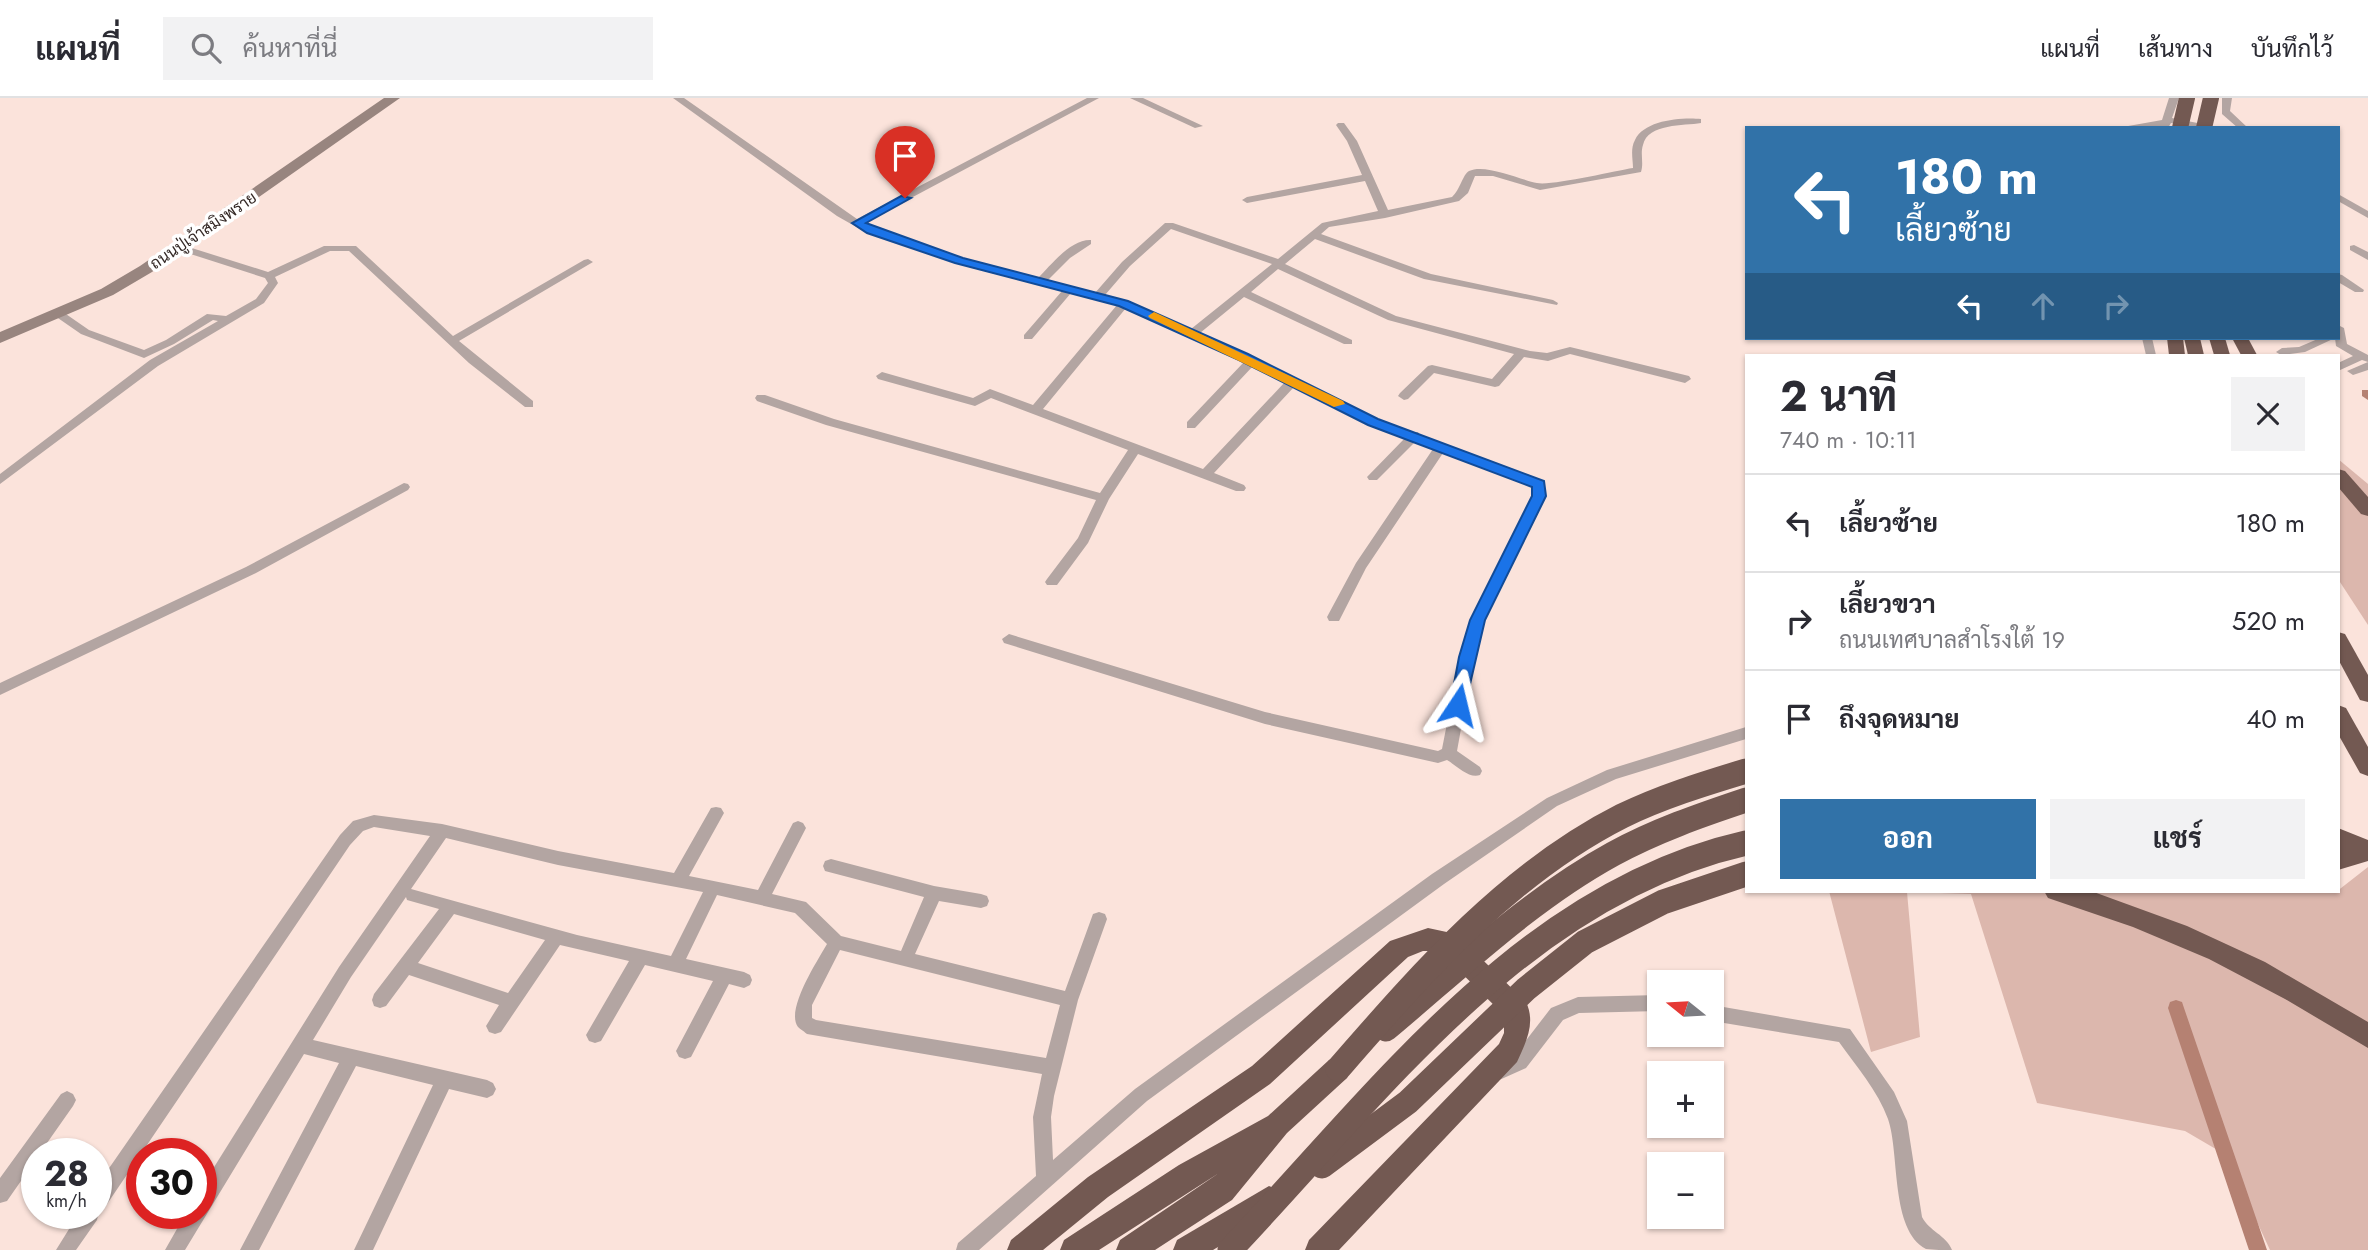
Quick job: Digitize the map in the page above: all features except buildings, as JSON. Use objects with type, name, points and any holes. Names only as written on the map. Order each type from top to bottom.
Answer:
[{"type":"highway","points":[[2180,126],[2187,98]]},
{"type":"highway","points":[[2204,126],[2211,98]]},
{"type":"highway","points":[[2340,477],[2368,509]]},
{"type":"highway","points":[[2340,644],[2368,694]]},
{"type":"highway","points":[[2340,718],[2368,767]]},
{"type":"highway","points":[[1338,1069],[1423,970],[1506,891],[1596,830],[1644,806],[1692,787],[1745,771]]},
{"type":"highway","points":[[1130,1250],[1222,1190],[1248,1163],[1278,1124],[1338,1069],[1527,911],[1595,864],[1674,824],[1745,800]]},
{"type":"highway","points":[[2340,839],[2368,850]]},
{"type":"highway","points":[[1230,1250],[1407,1062],[1513,963],[1573,917],[1636,884],[1719,848],[1745,843]]},
{"type":"highway","points":[[2340,859],[2368,850]]},
{"type":"highway","points":[[1187,1250],[1292,1186],[1405,1105],[1539,977],[1583,943],[1628,916],[1670,897],[1745,874]]},
{"type":"highway","points":[[2063,893],[2136,915],[2186,934],[2286,985],[2368,1036]]},
{"type":"highway","points":[[1021,1250],[1098,1187],[1240,1091],[1302,1041],[1399,949],[1416,941],[1435,937],[1447,942],[1517,1010],[1517,1034],[1508,1053],[1319,1250]]},
{"type":"highway","points":[[1074,1250],[1199,1169],[1278,1124]]},
{"type":"main road","name":"ถนนปู่เจ้าสมิงพราย","points":[[0,327],[97,286],[133,265],[379,98]]},
{"type":"main road","name":"ถนนปู่เจ้าสมิงพราย","points":[[0,338],[107,292],[180,247],[393,98]]},
{"type":"street","points":[[678,98],[864,227],[973,265],[1124,303],[1293,381],[1373,422],[1534,481],[1539,489],[1478,620],[1466,657],[1449,753]]},
{"type":"street","points":[[864,227],[1094,98]]},
{"type":"street","points":[[1135,98],[1198,127]]},
{"type":"street","points":[[2166,123],[2175,98]]},
{"type":"street","points":[[2227,98],[2225,112],[2242,126]]},
{"type":"street","points":[[1193,334],[1313,235],[1331,224],[1455,200],[1464,193],[1471,173],[1494,173],[1539,187],[1638,170],[1637,149],[1643,134],[1650,129],[1698,121]]},
{"type":"street","points":[[2139,126],[2166,123],[2198,126]]},
{"type":"street","points":[[1341,125],[1385,215]]},
{"type":"street","points":[[1247,200],[1368,177]]},
{"type":"street","points":[[2340,198],[2368,215]]},
{"type":"street","points":[[1098,296],[1126,264],[1169,225],[1279,264],[1392,317],[1521,353],[1548,357],[1570,349],[1685,379]]},
{"type":"street","points":[[1313,235],[1428,277],[1553,303]]},
{"type":"street","points":[[1040,282],[1066,256],[1087,242]]},
{"type":"street","points":[[0,480],[154,363],[228,320],[269,292],[273,283],[269,276],[180,247]]},
{"type":"street","points":[[269,276],[328,248],[352,248],[452,341],[529,404]]},
{"type":"street","points":[[2354,248],[2368,257]]},
{"type":"street","points":[[452,341],[588,262]]},
{"type":"street","points":[[2340,278],[2364,288]]},
{"type":"street","points":[[1028,337],[1070,288]]},
{"type":"street","points":[[2346,294],[2364,288]]},
{"type":"street","points":[[1245,293],[1348,342]]},
{"type":"street","points":[[1035,411],[1124,303]]},
{"type":"street","points":[[59,314],[85,332],[144,354],[170,342],[205,319],[218,316],[228,320]]},
{"type":"street","points":[[2282,352],[2301,350],[2324,340]]},
{"type":"street","points":[[2339,340],[2342,346],[2366,360]]},
{"type":"street","points":[[1404,396],[1432,369],[1495,383],[1521,353]]},
{"type":"street","points":[[2340,366],[2366,360]]},
{"type":"street","points":[[2353,372],[2366,360]]},
{"type":"street","points":[[1191,425],[1251,361]]},
{"type":"street","points":[[882,376],[975,402],[990,393],[1240,488]]},
{"type":"street","points":[[1205,475],[1293,381]]},
{"type":"street","points":[[761,398],[830,422],[1103,498]]},
{"type":"street","points":[[1373,477],[1388,457],[1405,447],[1414,435]]},
{"type":"street","points":[[1334,617],[1362,565],[1441,447]]},
{"type":"street","points":[[1052,582],[1083,540],[1103,498],[1135,449]]},
{"type":"street","points":[[0,689],[251,570],[404,487]]},
{"type":"street","points":[[1009,639],[1265,718],[1429,757],[1449,753],[1475,771]]},
{"type":"street","points":[[965,1250],[1142,1095],[1438,880],[1552,802],[1612,774],[1745,733]]},
{"type":"street","points":[[678,880],[716,813]]},
{"type":"street","points":[[112,1180],[345,840],[358,826],[374,821],[442,831],[558,858],[713,887],[800,907],[836,942],[1070,1000]]},
{"type":"street","points":[[762,898],[799,828]]},
{"type":"street","points":[[217,1179],[345,972],[442,831]]},
{"type":"street","points":[[831,866],[934,893],[981,901]]},
{"type":"street","points":[[675,965],[713,887]]},
{"type":"street","points":[[905,959],[934,893]]},
{"type":"street","points":[[413,895],[557,936],[744,980]]},
{"type":"street","points":[[380,1000],[452,906]]},
{"type":"street","points":[[1045,1181],[1042,1117],[1070,1000],[1099,919]]},
{"type":"street","points":[[495,1026],[557,936]]},
{"type":"street","points":[[836,942],[804,1004],[804,1022],[813,1028],[1053,1067]]},
{"type":"street","points":[[595,1035],[641,957]]},
{"type":"street","points":[[405,966],[512,1002]]},
{"type":"street","points":[[685,1051],[725,975]]},
{"type":"street","points":[[1483,1079],[1520,1062],[1557,1014],[1578,1005],[1647,1003]]},
{"type":"street","points":[[1724,1015],[1844,1035],[1888,1098],[1898,1121],[1913,1218],[1919,1231],[1943,1250]]},
{"type":"street","points":[[300,1045],[487,1089]]},
{"type":"street","points":[[249,1250],[352,1058]]},
{"type":"street","points":[[363,1250],[444,1080]]},
{"type":"street","points":[[0,1194],[67,1100]]},
{"type":"street","points":[[65,1250],[79,1229]]},
{"type":"street","points":[[174,1250],[187,1229]]},
{"type":"shaded area","points":[[2340,461],[2368,484],[2368,625],[2340,582]]},
{"type":"shaded area","points":[[2368,867],[2368,1250],[2270,1250],[2226,1155],[2185,1131],[2037,1103],[1971,894],[1939,893],[2340,893],[2340,889]]},
{"type":"shaded area","points":[[1830,893],[1907,893],[1920,1037],[1871,1052]]},
{"type":"waterway","points":[[2176,1008],[2258,1250]]},
{"type":"slow traffic","points":[[1154,316],[1339,404]]},
{"type":"route","points":[[905,198],[857,223],[871,231],[959,261],[1124,303],[1244,357],[1373,422],[1414,435],[1539,484],[1539,496],[1478,620],[1466,657],[1458,705]]}]
